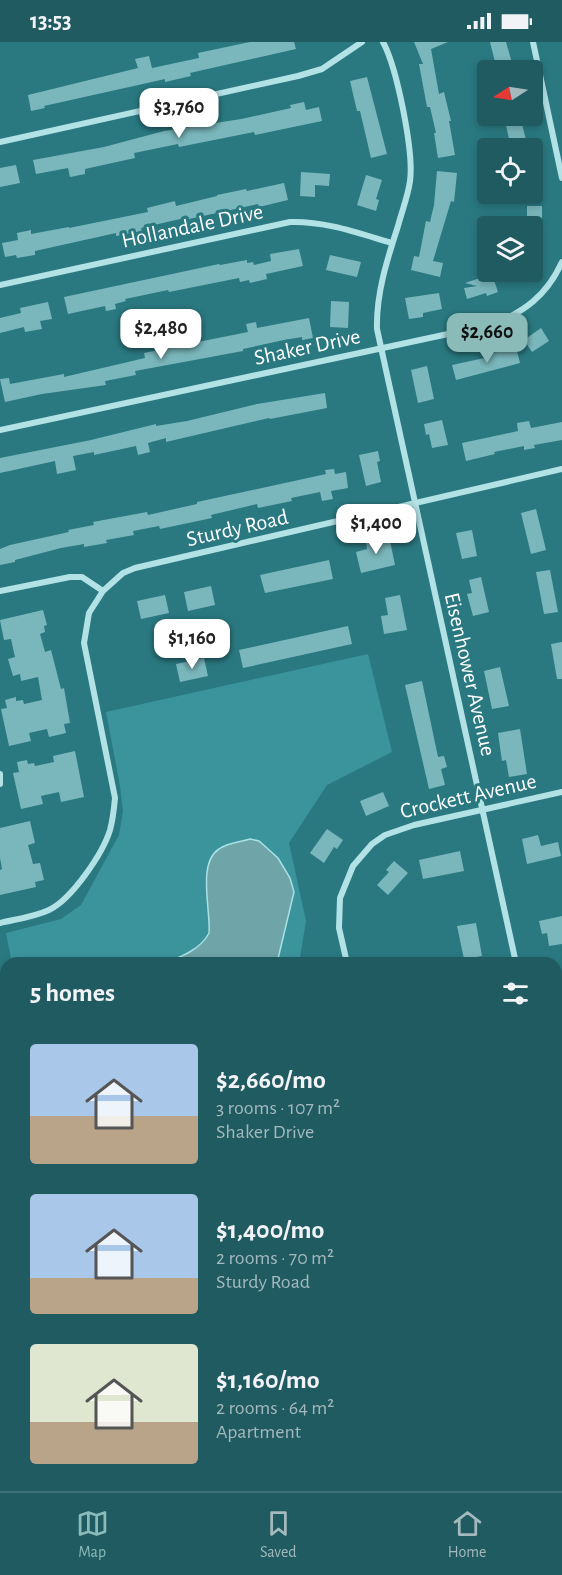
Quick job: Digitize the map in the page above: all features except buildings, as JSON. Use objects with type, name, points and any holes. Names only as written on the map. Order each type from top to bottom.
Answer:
[{"type":"street","points":[[0,141],[298,76],[322,69],[362,42]]},
{"type":"street","name":"Eisenhower Avenue","points":[[383,42],[392,61],[411,163],[406,198],[378,296],[377,321],[381,348],[515,957]]},
{"type":"street","points":[[533,42],[562,178]]},
{"type":"street","name":"Hollandale Drive","points":[[0,285],[290,222],[328,225],[392,243]]},
{"type":"street","name":"Shaker Drive","points":[[0,430],[490,325],[510,318],[529,307],[555,277],[562,262]]},
{"type":"street","name":"Sturdy Road","points":[[0,923],[36,915],[64,900],[97,855],[110,831],[114,814],[114,798],[84,643],[89,613],[103,591],[123,573],[135,568],[562,470]]},
{"type":"street","points":[[0,591],[70,577],[82,577],[103,591]]},
{"type":"street","points":[[0,774],[0,784]]},
{"type":"street","name":"Crockett Avenue","points":[[346,957],[339,928],[340,898],[347,876],[360,855],[378,839],[399,829],[562,792]]},
{"type":"shaded area","points":[[368,654],[392,752],[327,785],[289,843],[306,921],[300,957],[278,957],[294,892],[210,924],[205,939],[200,945],[180,957],[11,957],[6,933],[61,919],[81,905],[119,835],[123,811],[106,712]]},
{"type":"shaded area","points":[[250,839],[259,841],[278,858],[290,878],[294,892],[278,957],[179,957],[201,944],[209,933],[208,865],[212,856],[226,845]]}]
